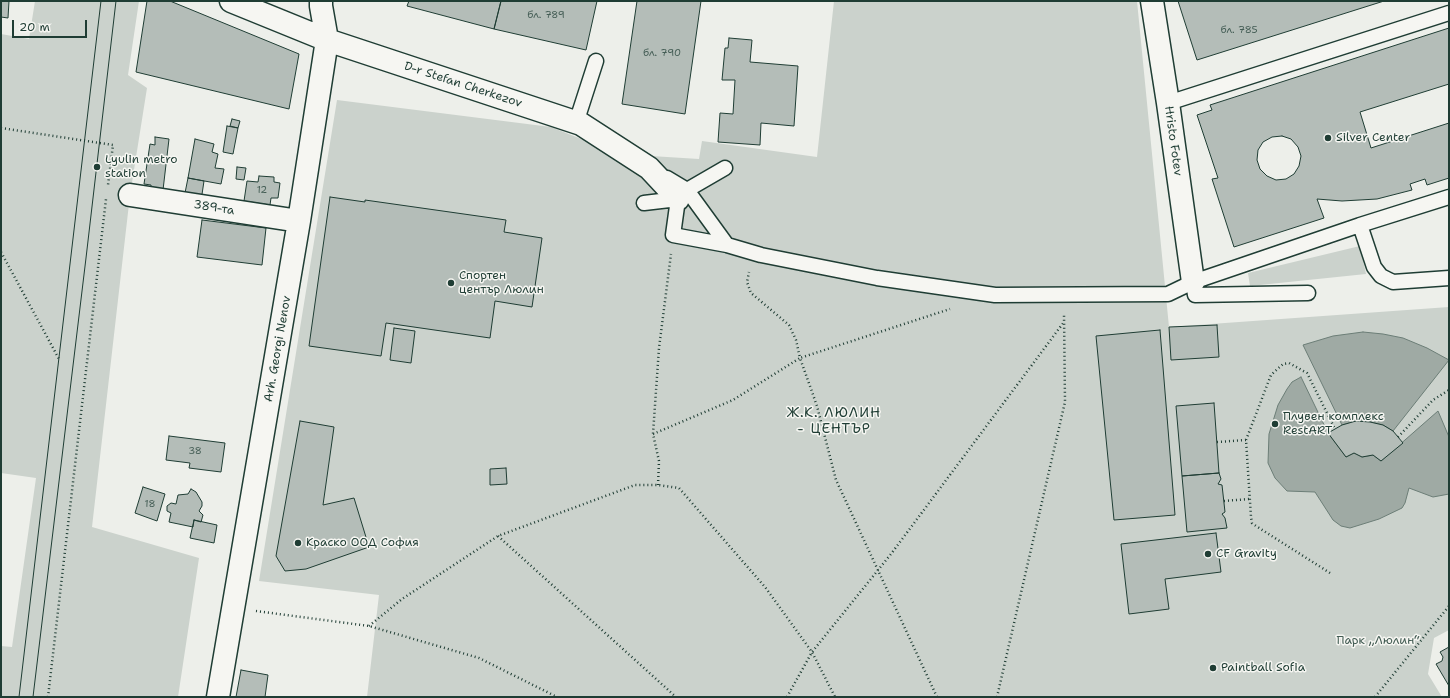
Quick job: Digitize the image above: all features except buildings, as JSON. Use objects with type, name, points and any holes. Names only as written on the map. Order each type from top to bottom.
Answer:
[{"type":"street","name":"D-r Stefan Cherkezov","points":[[231,1],[327,40],[581,124],[649,168],[682,195]]},
{"type":"street","name":"Arh. Georgi Nenov","points":[[218,697],[299,221],[327,40],[321,1]]},
{"type":"street","name":"Hristo Fotev","points":[[1152,1],[1168,103],[1192,282]]},
{"type":"street","name":"389-та","points":[[130,195],[299,221]]},
{"type":"lane","points":[[1168,103],[1449,13]]},
{"type":"lane","points":[[576,123],[596,61]]},
{"type":"lane","points":[[644,203],[682,195],[725,168]]},
{"type":"lane","points":[[682,195],[673,235],[727,245],[761,255],[877,278],[994,295],[1168,294],[1192,282],[1360,225],[1449,198]]},
{"type":"lane","points":[[682,195],[727,245]]},
{"type":"lane","points":[[1360,225],[1374,267],[1381,276],[1393,282],[1449,278]]},
{"type":"lane","points":[[1192,282],[1195,295],[1308,293]]},
{"type":"path","points":[[1,128],[112,145],[48,697]]},
{"type":"path","points":[[658,485],[659,461],[653,434],[659,348],[673,235]]},
{"type":"path","points":[[1,252],[60,359]]},
{"type":"path","points":[[761,255],[749,272],[747,282],[751,293],[789,325],[796,340],[800,358],[817,406],[836,480],[937,697]]},
{"type":"path","points":[[653,434],[733,400],[800,358],[957,307]]},
{"type":"path","points":[[787,697],[812,652],[878,570],[1064,322],[1065,402],[997,697]]},
{"type":"path","points":[[1330,573],[1252,522],[1249,499],[1246,440],[1271,375],[1283,364],[1289,363],[1307,373],[1336,429]]},
{"type":"path","points":[[1398,437],[1433,400],[1449,390]]},
{"type":"path","points":[[1217,442],[1246,440]]},
{"type":"path","points":[[369,626],[402,599],[498,536],[635,486],[658,485],[679,488],[765,587],[812,652],[835,697]]},
{"type":"path","points":[[1224,501],[1249,499]]},
{"type":"path","points":[[498,536],[676,697]]},
{"type":"path","points":[[1375,697],[1449,606]]},
{"type":"path","points":[[234,608],[369,626],[479,658],[557,697]]},
{"type":"green space","points":[[35,1],[139,1],[128,75],[147,88],[130,195],[92,527],[199,558],[178,697],[1,697],[1,646],[12,647],[36,478],[1,473],[1,34],[29,39]]},
{"type":"green space","name":"Парк „Люлин“","points":[[834,1],[1137,1],[1169,327],[1449,307],[1449,630],[1434,638],[1428,674],[1442,697],[367,697],[379,595],[259,581],[337,100],[551,127],[619,154],[699,159],[702,141],[817,157]]},
{"type":"green space","points":[[1360,246],[1366,274],[1250,286],[1248,273]]},
{"type":"shaded area","points":[[1363,332],[1403,338],[1427,348],[1449,360],[1393,431],[1383,425],[1370,422],[1356,421],[1342,425],[1303,345],[1333,336]]},
{"type":"shaded area","points":[[1301,377],[1328,433],[1346,457],[1354,453],[1362,457],[1373,455],[1381,461],[1438,411],[1449,437],[1449,494],[1433,497],[1409,488],[1402,508],[1379,519],[1350,528],[1341,526],[1333,520],[1315,492],[1287,491],[1275,478],[1268,463],[1269,434],[1278,405],[1292,382]]},
{"type":"tram line","points":[[19,697],[101,1]]},
{"type":"tram line","points":[[33,697],[116,1]]},
{"type":"place","name":"Silver Center","points":[[1328,138]]},
{"type":"place","name":"Lyulin metro station","points":[[97,167]]},
{"type":"place","name":"Спортен център Люлин","points":[[451,283]]},
{"type":"place","name":"Плувен комплекс RestART","points":[[1275,424]]},
{"type":"place","name":"Краско ООД София","points":[[298,543]]},
{"type":"place","name":"CF Gravity","points":[[1208,554]]},
{"type":"place","name":"Paintball Sofia","points":[[1213,668]]},
{"type":"district","name":"Ж.К. ЛЮЛИН - ЦЕНТЪР","points":[[834,422]]}]
